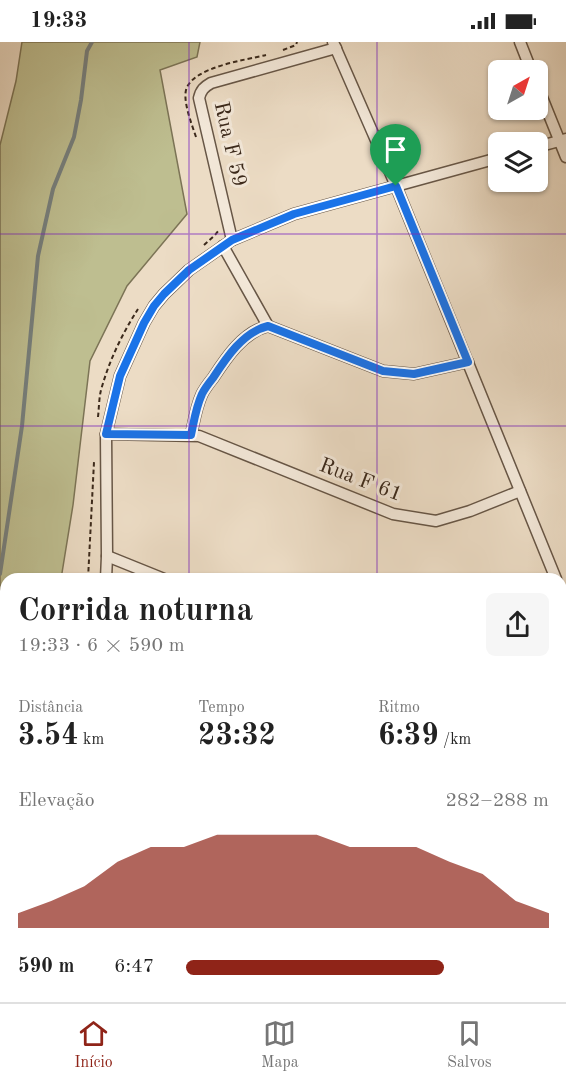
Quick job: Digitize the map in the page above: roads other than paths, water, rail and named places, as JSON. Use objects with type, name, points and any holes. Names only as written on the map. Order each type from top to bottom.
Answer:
[{"type":"street","points":[[520,42],[527,60]]},
{"type":"street","points":[[335,45],[396,186],[554,573]]},
{"type":"street","name":"Rua F 59","points":[[228,243],[200,98],[201,92],[211,83],[335,45]]},
{"type":"street","points":[[548,108],[563,140],[566,157]]},
{"type":"street","points":[[548,144],[563,140]]},
{"type":"street","points":[[106,573],[106,434],[120,376],[144,323],[164,294],[189,270],[228,243],[294,214],[488,161]]},
{"type":"street","points":[[228,243],[268,326],[383,371],[414,374],[468,362]]},
{"type":"street","points":[[191,435],[203,392],[233,350],[254,332],[268,326]]},
{"type":"street","name":"Rua F 61","points":[[106,434],[191,435],[393,514],[436,522],[520,491]]},
{"type":"street","points":[[107,556],[149,573]]},
{"type":"waterway","points":[[0,573],[22,426],[38,256],[53,189],[74,137],[87,51],[92,42]]}]
